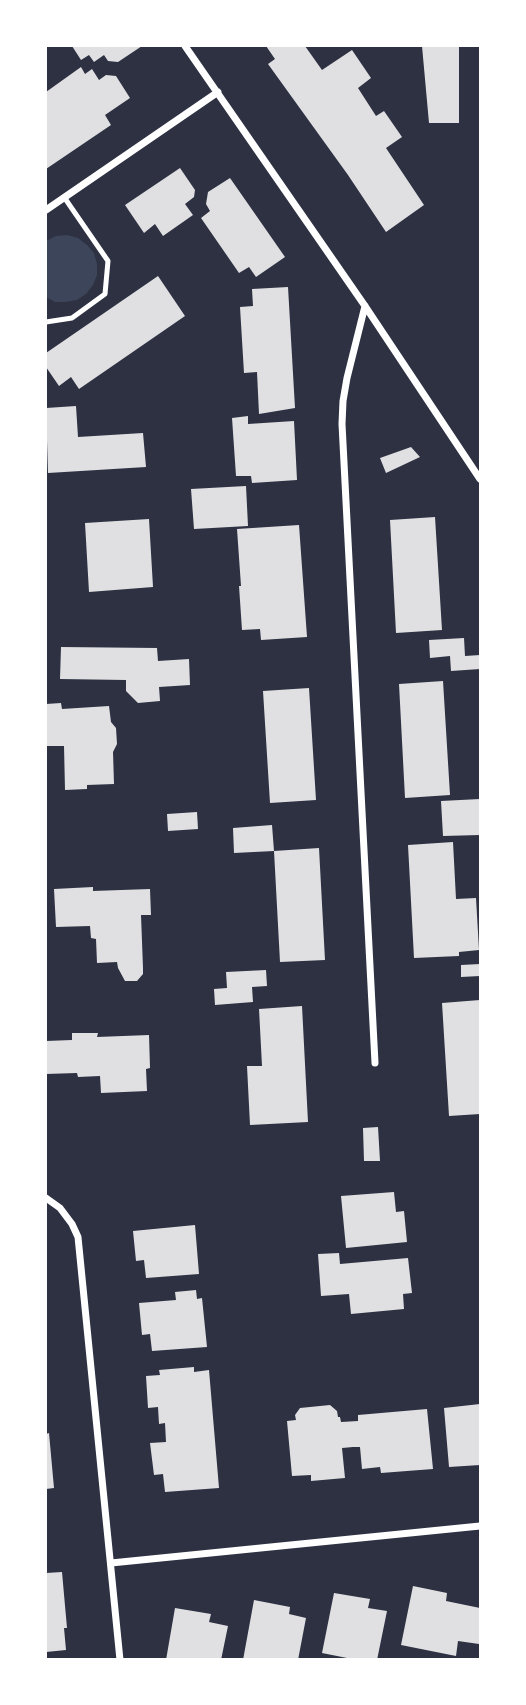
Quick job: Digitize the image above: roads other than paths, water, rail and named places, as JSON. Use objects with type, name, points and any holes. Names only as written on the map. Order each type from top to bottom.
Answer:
[{"type":"street","points":[[185,46],[481,479]]},
{"type":"street","points":[[46,210],[218,92]]},
{"type":"street","points":[[365,306],[347,378],[342,424],[375,1063]]},
{"type":"street","points":[[46,1198],[60,1208],[78,1237],[120,1660]]},
{"type":"street","points":[[111,1563],[481,1526]]},
{"type":"lane","points":[[46,323],[72,318],[105,294],[107,261],[64,197]]}]
